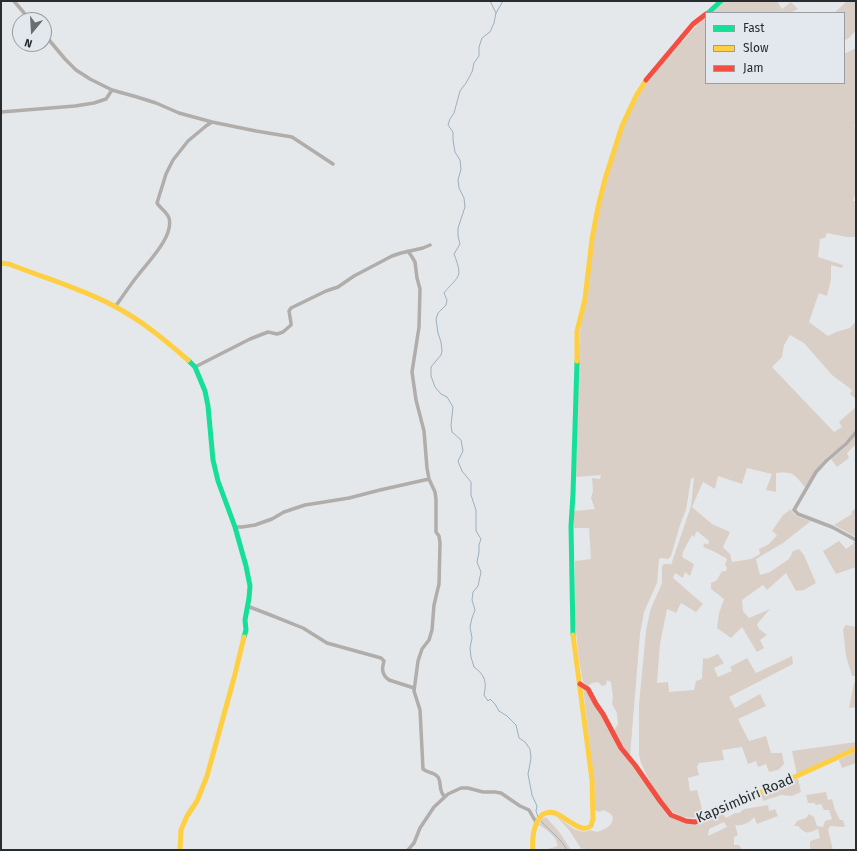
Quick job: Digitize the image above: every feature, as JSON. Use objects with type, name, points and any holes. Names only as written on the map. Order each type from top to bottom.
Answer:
[{"type":"street","points":[[14,1],[23,12]]},
{"type":"street","points":[[709,12],[721,1]]},
{"type":"street","points":[[533,850],[533,837],[538,821],[544,814],[556,813],[579,828],[590,828],[592,822],[592,780],[573,634],[571,526],[577,331],[585,299],[592,239],[598,207],[605,178],[622,126],[636,96],[646,80],[679,40],[693,24],[705,15]]},
{"type":"street","points":[[52,44],[76,70],[112,90],[212,122],[292,138],[333,164]]},
{"type":"street","points":[[1,112],[94,103],[106,99],[112,90]]},
{"type":"street","points":[[115,307],[138,275],[156,254],[166,235],[169,226],[169,218],[158,206],[157,201],[169,167],[188,141],[212,122]]},
{"type":"street","points":[[195,367],[254,337],[268,332],[277,334],[283,332],[291,325],[289,311],[291,308],[338,286],[392,256],[430,245]]},
{"type":"street","points":[[408,251],[415,262],[420,289],[419,327],[412,372],[416,400],[424,431],[426,468],[435,492],[436,532],[439,536],[440,543],[439,584],[434,605],[432,630],[422,649],[418,661],[414,694],[420,710],[424,769],[425,771],[433,773],[438,778],[440,781],[440,790],[444,796]]},
{"type":"street","points":[[1,263],[9,264],[65,284],[115,307],[136,320],[163,339],[195,367],[205,391],[208,406],[213,460],[218,481],[235,527],[250,586],[245,620],[246,630],[208,776],[197,801],[187,816],[181,830],[180,850]]},
{"type":"street","points":[[856,432],[846,444],[826,461],[816,472],[794,510],[798,514],[832,527],[856,540]]},
{"type":"street","points":[[235,527],[255,525],[272,519],[284,512],[305,505],[348,498],[429,479]]},
{"type":"street","points":[[247,606],[303,628],[327,643],[381,658],[384,661],[382,666],[386,678],[414,688]]},
{"type":"street","name":"Kapsimbiri Road","points":[[580,684],[590,691],[621,748],[635,765],[660,801],[671,814],[680,820],[695,822],[728,809],[742,801],[856,749]]},
{"type":"street","points":[[408,850],[414,843],[420,828],[434,807],[444,796],[452,791],[464,787],[483,792],[501,793],[520,806],[529,810],[538,821]]},
{"type":"shaded area","points":[[724,1],[777,1],[782,9],[791,2],[798,9],[792,12],[712,12]]},
{"type":"shaded area","points":[[847,1],[856,1],[856,30],[845,40],[845,12],[835,12]]},
{"type":"shaded area","points":[[705,18],[705,84],[845,84],[845,54],[856,48],[856,123],[854,126],[856,127],[856,192],[853,201],[856,201],[856,237],[847,237],[827,233],[825,238],[820,239],[818,257],[843,265],[842,268],[831,265],[831,279],[827,296],[819,293],[809,322],[828,336],[850,328],[856,321],[856,399],[850,394],[852,390],[832,375],[804,343],[790,335],[784,345],[782,357],[772,367],[834,432],[842,427],[839,422],[856,407],[856,430],[843,445],[823,461],[805,487],[793,474],[782,472],[776,473],[776,492],[766,490],[772,474],[747,468],[742,484],[718,476],[715,489],[703,482],[692,507],[712,524],[730,532],[723,547],[730,554],[732,562],[751,559],[760,554],[759,549],[769,544],[777,535],[772,531],[783,515],[791,509],[796,516],[811,521],[783,543],[756,559],[760,575],[770,572],[789,559],[793,551],[799,549],[804,555],[816,583],[804,590],[796,591],[786,573],[767,590],[763,585],[742,600],[743,611],[749,618],[770,609],[757,624],[759,629],[767,635],[760,640],[764,648],[757,652],[742,627],[731,638],[717,628],[719,613],[724,599],[711,589],[711,583],[717,580],[722,571],[726,571],[727,567],[725,565],[727,559],[703,547],[705,543],[708,545],[709,541],[697,531],[694,537],[692,535],[683,552],[682,557],[694,564],[690,576],[685,572],[683,578],[675,573],[673,578],[703,604],[696,612],[681,603],[676,613],[667,609],[660,644],[657,683],[668,682],[669,692],[694,690],[696,681],[702,679],[703,658],[707,659],[718,654],[724,663],[714,668],[718,677],[732,671],[730,667],[747,658],[756,673],[792,656],[793,664],[729,697],[735,708],[760,694],[766,706],[738,719],[749,741],[766,736],[771,753],[782,753],[784,764],[778,770],[769,772],[766,764],[758,767],[756,761],[748,764],[742,747],[722,750],[724,760],[699,763],[697,767],[699,775],[688,778],[690,791],[697,790],[704,816],[693,818],[683,817],[673,812],[664,803],[652,786],[641,763],[639,755],[639,704],[646,631],[650,611],[662,583],[662,566],[664,564],[671,565],[691,506],[694,477],[691,479],[686,510],[671,556],[668,559],[659,559],[657,583],[644,612],[640,634],[630,756],[614,730],[618,724],[617,713],[612,704],[613,697],[611,682],[607,680],[606,685],[602,686],[598,682],[592,683],[588,686],[583,682],[575,623],[575,561],[591,559],[589,528],[574,528],[574,511],[595,509],[591,498],[593,491],[592,478],[600,479],[601,475],[576,477],[581,318],[589,261],[606,178],[623,126],[641,91],[664,62]]},
{"type":"shaded area","points":[[856,433],[856,444],[847,453],[849,458],[837,467],[831,459],[846,447]]},
{"type":"shaded area","points":[[856,508],[856,537],[834,525],[852,514],[851,512]]},
{"type":"shaded area","points":[[839,541],[846,549],[853,544],[854,541],[856,542],[856,567],[836,574],[823,551]]},
{"type":"shaded area","points":[[846,625],[856,627],[856,676],[852,676],[846,656],[843,629]]},
{"type":"shaded area","points":[[856,682],[856,707],[849,708],[854,683]]},
{"type":"shaded area","points":[[583,687],[632,764],[667,812],[684,822],[722,813],[726,818],[735,813],[739,813],[744,809],[768,805],[769,811],[775,809],[778,816],[757,824],[754,817],[746,824],[735,825],[738,835],[734,837],[734,845],[739,845],[742,850],[586,850],[584,848],[582,850],[569,830],[557,817],[572,828],[580,831],[590,830],[597,832],[608,827],[613,818],[611,814],[604,810],[599,812],[595,810],[595,791]],"holes":[[[724,822],[727,827],[708,836],[709,829]]]},
{"type":"shaded area","points":[[856,742],[856,747],[797,775],[792,751]]},
{"type":"shaded area","points":[[856,752],[856,763],[842,768],[839,760]]},
{"type":"shaded area","points":[[798,779],[801,792],[792,796],[781,795],[763,801],[761,794]]},
{"type":"shaded area","points":[[826,792],[828,800],[832,799],[835,810],[840,820],[843,820],[845,827],[830,826],[828,830],[833,850],[807,850],[810,849],[810,841],[820,838],[818,829],[805,832],[798,826],[794,826],[797,821],[806,818],[809,814],[814,817],[817,826],[823,827],[825,821],[832,819],[829,810],[824,810],[821,804],[816,805],[814,803],[808,803],[806,795]]},
{"type":"shaded area","points":[[546,817],[560,833],[571,850],[544,850],[558,846],[555,838],[539,825],[542,819]]},
{"type":"waterway","points":[[491,1],[496,13]]},
{"type":"waterway","points":[[503,1],[496,13],[490,32],[482,38],[479,47],[479,56],[474,63],[472,72],[460,91],[454,113],[448,125],[453,132],[455,152],[460,160],[461,169],[458,180],[459,188],[464,198],[465,207],[458,228],[460,244],[454,254],[459,273],[455,281],[444,293],[447,300],[446,305],[438,313],[436,319],[442,351],[441,355],[431,367],[431,376],[435,387],[441,394],[447,397],[453,407],[451,425],[452,432],[461,440],[463,451],[458,461],[462,471],[471,482],[471,495],[476,510],[476,531],[481,539],[477,562],[481,572],[478,586],[473,592],[472,600],[475,610],[470,627],[472,638],[470,648],[471,657],[474,667],[483,676],[485,683],[484,695],[488,701],[490,699],[499,711],[507,716],[516,725],[519,738],[525,742],[530,749],[531,758],[528,774],[532,795],[537,806],[536,811],[538,817]]},
{"type":"waterway","points":[[541,821],[562,842],[567,850]]},
{"type":"traffic: fast","points":[[709,12],[721,1]]},
{"type":"traffic: fast","points":[[188,360],[195,367],[205,391],[208,406],[213,460],[218,481],[235,527],[246,566],[250,586],[244,637]]},
{"type":"traffic: fast","points":[[573,635],[571,526],[577,361]]},
{"type":"traffic: slow","points":[[577,361],[577,331],[585,299],[592,239],[598,207],[605,179],[622,126],[636,96],[646,80]]},
{"type":"traffic: slow","points":[[1,263],[9,264],[76,288],[114,306],[143,324],[188,360]]},
{"type":"traffic: slow","points":[[533,850],[533,836],[537,822],[542,815],[547,812],[559,815],[583,828],[591,826],[593,819],[592,780],[573,635]]},
{"type":"traffic: slow","points":[[180,850],[181,830],[187,816],[197,801],[207,776],[244,637]]},
{"type":"traffic: slow","points":[[708,817],[856,749]]},
{"type":"traffic: jam","points":[[646,80],[693,24],[705,15]]},
{"type":"traffic: jam","points":[[580,684],[588,689],[621,748],[671,815],[686,821],[695,822],[708,817]]}]
